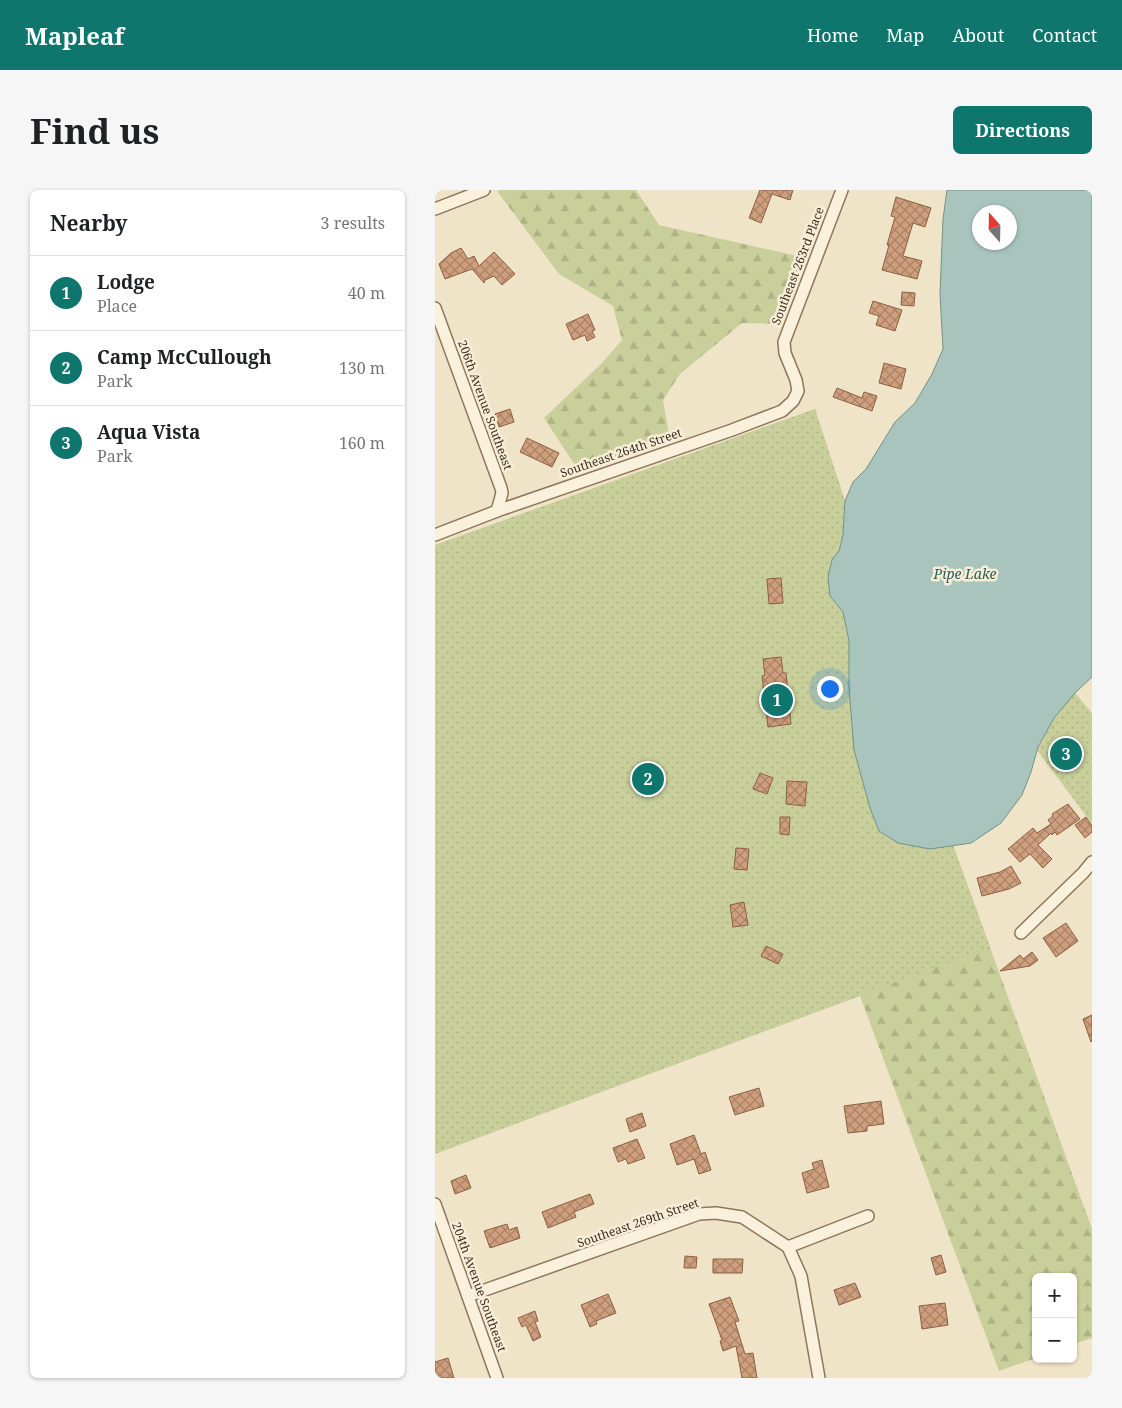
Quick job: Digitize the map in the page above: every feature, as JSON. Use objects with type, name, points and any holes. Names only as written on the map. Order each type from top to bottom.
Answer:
[{"type":"street","points":[[435,209],[484,190]]},
{"type":"street","name":"Southeast 263rd Place","points":[[796,380],[785,353],[784,342],[842,190]]},
{"type":"street","name":"206th Avenue Southeast","points":[[436,311],[501,488],[501,499],[497,511]]},
{"type":"street","name":"Southeast 264th Street","points":[[435,535],[497,511],[782,411],[790,405],[796,396],[798,391],[796,380]]},
{"type":"street","points":[[1021,933],[1083,874],[1092,862]]},
{"type":"street","name":"204th Avenue Southeast","points":[[435,1204],[497,1378]]},
{"type":"street","name":"Southeast 269th Street","points":[[468,1296],[699,1214],[716,1213],[742,1217],[788,1247]]},
{"type":"street","points":[[819,1378],[801,1276],[788,1247],[868,1216]]},
{"type":"green space","points":[[636,190],[659,225],[802,257],[778,324],[742,323],[680,374],[663,400],[670,440],[580,473],[544,418],[602,363],[622,340],[613,306],[559,274],[497,191]]},
{"type":"green space","points":[[815,409],[845,501],[839,551],[832,560],[828,577],[830,596],[930,849],[953,845],[1092,1229],[1092,1338],[1077,1343],[1077,1273],[1032,1273],[1032,1359],[999,1371],[860,996],[441,1151],[435,1136],[435,545]]},
{"type":"green space","points":[[815,409],[845,501],[843,535],[839,551],[832,560],[828,577],[830,596],[843,612],[849,641],[849,689],[854,750],[870,808],[879,831],[930,849],[953,845],[990,947],[435,1154],[435,545]]},
{"type":"green space","points":[[1075,693],[1092,713],[1092,824],[1037,750],[1054,718]]},
{"type":"water","name":"Pipe Lake","points":[[947,190],[1092,190],[1092,677],[1075,693],[1054,718],[1038,747],[1022,795],[1001,823],[971,843],[930,849],[898,843],[879,831],[870,808],[854,750],[849,689],[849,641],[843,612],[830,596],[828,577],[832,560],[839,551],[843,535],[845,501],[853,482],[866,469],[895,422],[915,403],[932,374],[943,349],[940,294],[943,219]]},
{"type":"building","points":[[760,190],[793,190],[790,200],[772,194],[761,223],[749,218]]},
{"type":"building","points":[[896,197],[931,208],[925,227],[913,223],[903,256],[922,261],[917,279],[882,270],[895,217],[891,216]]},
{"type":"building","points":[[461,248],[468,259],[474,256],[479,266],[494,252],[515,274],[502,285],[494,276],[485,280],[484,283],[472,269],[445,279],[439,264],[451,253]]},
{"type":"building","points":[[902,292],[915,293],[914,306],[901,305]]},
{"type":"building","points":[[873,301],[902,310],[895,331],[876,325],[879,316],[869,313]]},
{"type":"building","points":[[588,314],[595,330],[592,331],[595,337],[587,341],[585,335],[573,340],[566,324]]},
{"type":"building","points":[[884,363],[906,369],[901,389],[879,383]]},
{"type":"building","points":[[837,388],[862,398],[864,392],[877,396],[872,411],[833,397]]},
{"type":"building","points":[[510,409],[514,422],[499,427],[495,414]]},
{"type":"building","points":[[527,438],[559,453],[552,467],[520,452]]},
{"type":"building","points":[[781,578],[783,603],[769,604],[767,579]]},
{"type":"building","points":[[781,657],[783,673],[786,673],[791,724],[768,727],[762,676],[765,675],[763,659]]},
{"type":"building","points":[[760,773],[773,778],[767,794],[753,789]]},
{"type":"building","points":[[787,781],[807,782],[805,806],[786,804]]},
{"type":"building","points":[[1068,804],[1080,819],[1057,835],[1055,832],[1052,835],[1051,833],[1038,845],[1052,859],[1043,868],[1030,854],[1020,862],[1008,849],[1033,828],[1037,833],[1051,824],[1048,820],[1053,816],[1052,814]]},
{"type":"building","points":[[780,817],[790,817],[789,835],[780,834]]},
{"type":"building","points":[[1086,817],[1092,826],[1092,832],[1085,838],[1075,825]]},
{"type":"building","points":[[736,848],[749,849],[747,870],[734,869]]},
{"type":"building","points":[[1011,866],[1021,883],[1009,889],[982,896],[977,878],[1000,872]]},
{"type":"building","points":[[744,902],[748,925],[733,927],[730,905]]},
{"type":"building","points":[[1066,923],[1078,941],[1056,957],[1043,938]]},
{"type":"building","points":[[766,946],[783,954],[778,964],[761,956]]},
{"type":"building","points":[[1032,952],[1038,960],[1030,966],[1000,971],[1020,955],[1023,959]]},
{"type":"building","points":[[1092,1015],[1092,1041],[1091,1042],[1083,1019]]},
{"type":"building","points":[[759,1088],[764,1106],[735,1115],[729,1097]]},
{"type":"building","points":[[881,1101],[884,1124],[867,1126],[867,1131],[848,1133],[844,1106]]},
{"type":"building","points":[[642,1113],[646,1126],[630,1132],[626,1119]]},
{"type":"building","points":[[694,1135],[701,1154],[705,1152],[711,1170],[699,1174],[694,1159],[677,1165],[670,1144]]},
{"type":"building","points":[[637,1139],[645,1158],[628,1164],[626,1159],[618,1162],[613,1148]]},
{"type":"building","points":[[822,1160],[829,1187],[807,1193],[802,1173],[814,1169],[812,1163]]},
{"type":"building","points":[[466,1175],[471,1188],[455,1194],[451,1181]]},
{"type":"building","points":[[590,1194],[594,1204],[574,1212],[576,1217],[548,1228],[542,1212]]},
{"type":"building","points":[[507,1224],[509,1230],[517,1227],[520,1238],[490,1248],[484,1231]]},
{"type":"building","points":[[941,1255],[946,1272],[936,1275],[931,1258]]},
{"type":"building","points":[[685,1256],[697,1257],[696,1268],[684,1268]]},
{"type":"building","points":[[713,1259],[743,1259],[742,1273],[713,1273]]},
{"type":"building","points":[[855,1283],[861,1297],[839,1305],[834,1290]]},
{"type":"building","points":[[608,1294],[616,1313],[596,1321],[597,1324],[590,1327],[581,1305]]},
{"type":"building","points":[[730,1297],[739,1321],[735,1322],[745,1354],[753,1353],[757,1378],[742,1378],[736,1346],[723,1351],[720,1341],[722,1340],[709,1304]]},
{"type":"building","points":[[945,1303],[948,1325],[922,1329],[919,1306]]},
{"type":"building","points":[[535,1311],[538,1321],[535,1322],[541,1337],[533,1341],[526,1325],[522,1327],[518,1318]]},
{"type":"building","points":[[448,1358],[454,1378],[435,1378],[435,1362]]},
{"type":"place","name":"Lodge","points":[[777,700]]},
{"type":"place","name":"Aqua Vista","points":[[1066,754]]},
{"type":"place","name":"Camp McCullough","points":[[648,779]]}]
